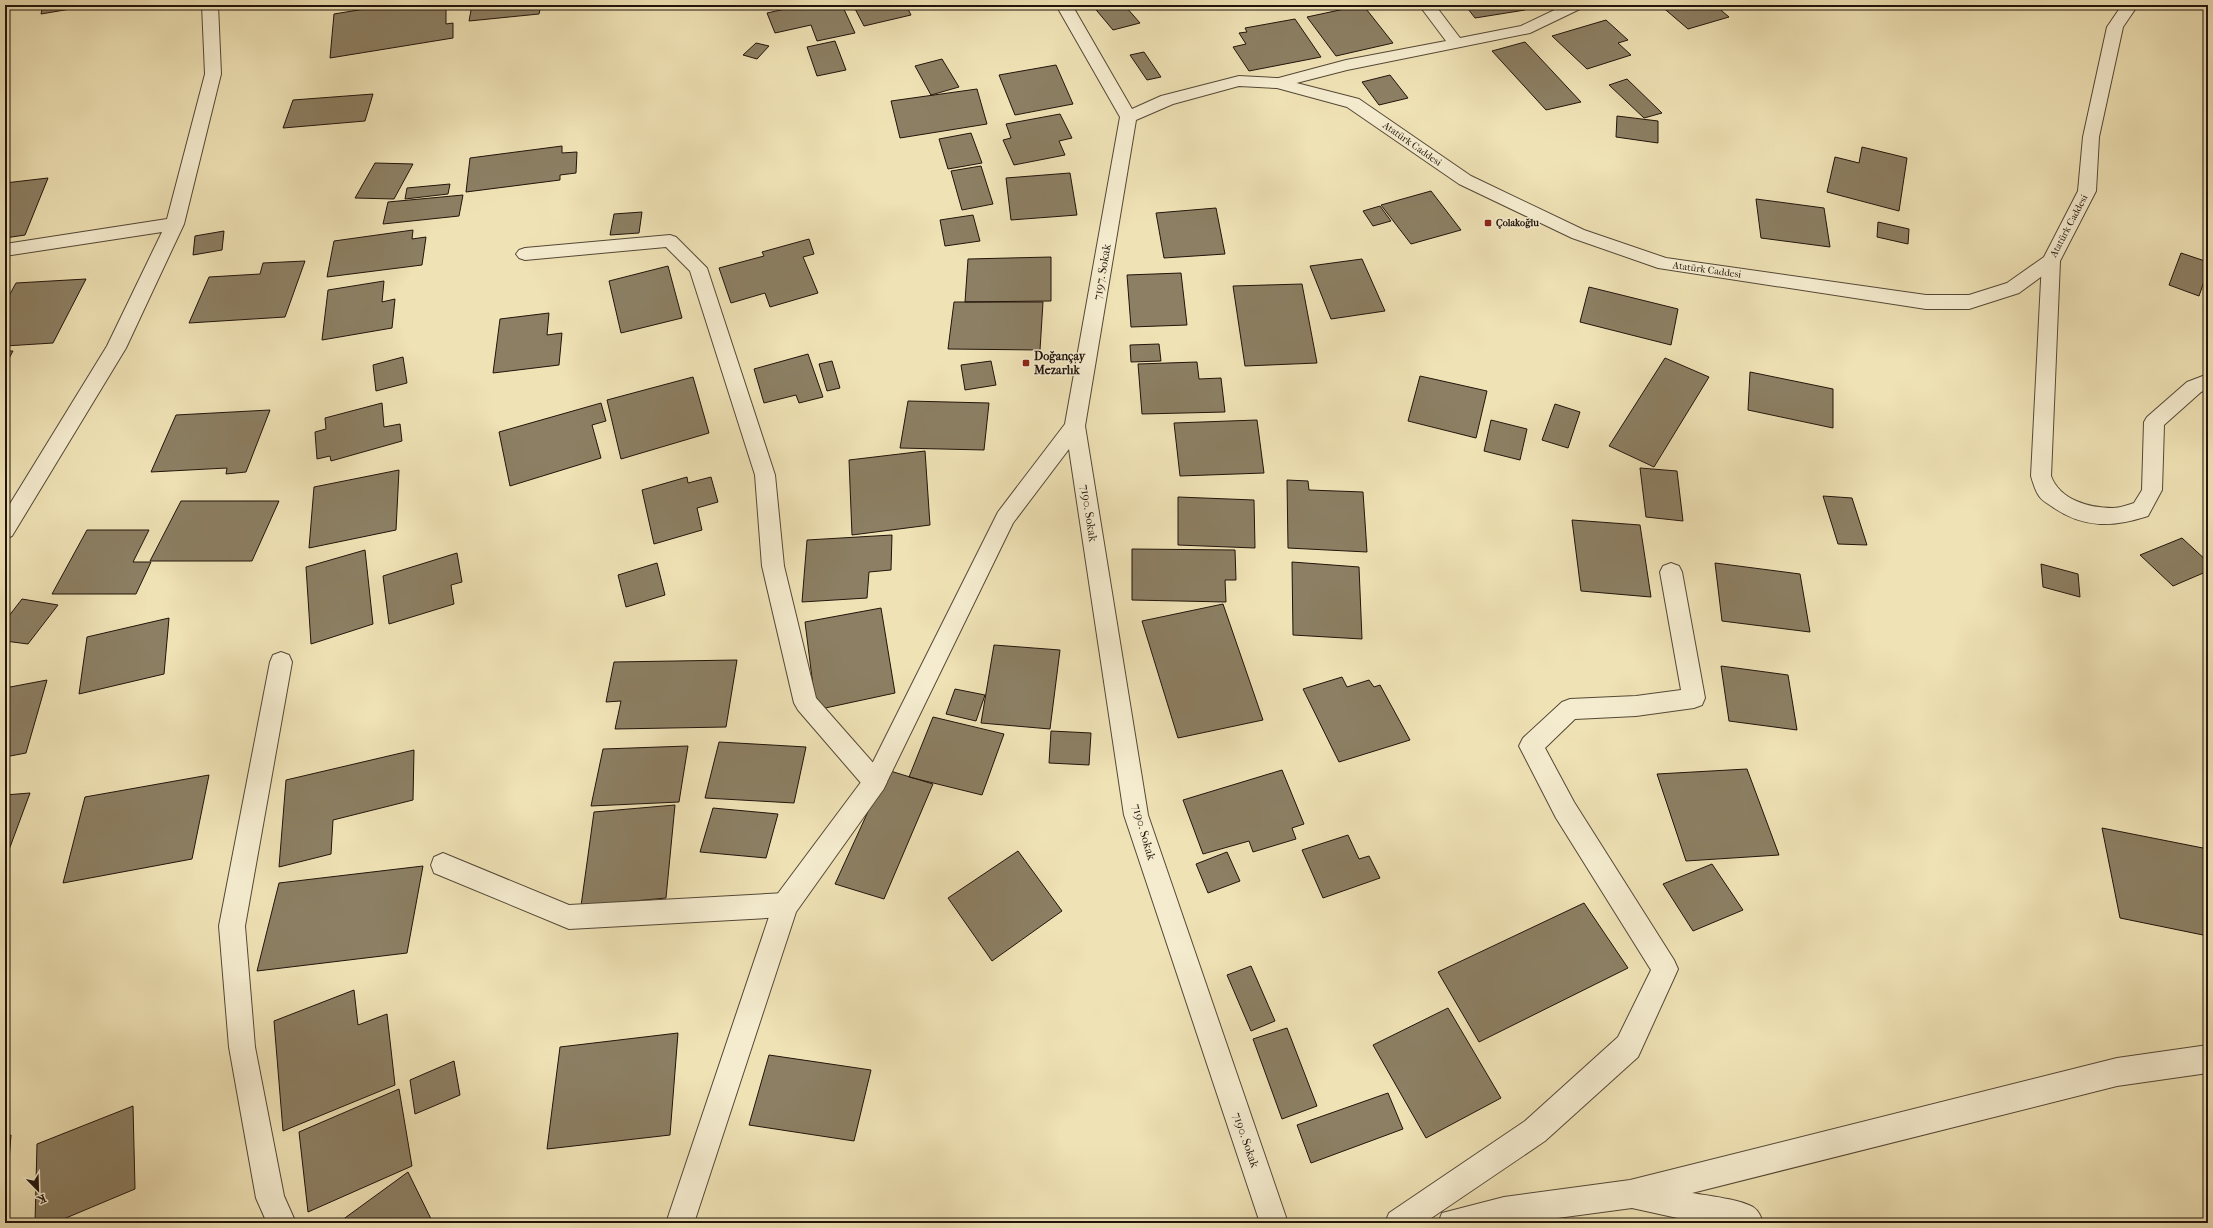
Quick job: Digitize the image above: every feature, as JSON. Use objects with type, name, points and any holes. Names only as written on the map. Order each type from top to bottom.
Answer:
[{"type":"street","points":[[5,530],[15,497],[116,348],[175,224],[213,74],[210,5]]},
{"type":"street","points":[[1064,5],[1128,117]]},
{"type":"street","points":[[1427,5],[1456,43]]},
{"type":"street","points":[[1277,83],[1346,65],[1525,30],[1577,5]]},
{"type":"street","name":"Atatürk Caddesi","points":[[1128,117],[1167,100],[1239,81],[1277,83],[1353,103],[1465,180],[1578,234],[1664,264],[1926,302],[1969,302],[2013,288],[2051,261],[2087,191],[2091,137],[2115,27],[2130,5]]},
{"type":"street","name":"7197. Sokak","points":[[1075,426],[1128,117]]},
{"type":"street","points":[[5,250],[175,224]]},
{"type":"street","points":[[525,254],[670,241],[698,268],[765,475],[773,566],[806,702],[875,782]]},
{"type":"street","points":[[2051,261],[2041,476],[2047,492],[2076,512],[2114,517],[2141,510],[2152,490],[2154,422],[2194,387],[2208,382]]},
{"type":"street","points":[[680,1223],[785,905],[875,782],[1005,518],[1075,426]]},
{"type":"street","name":"7190. Sokak","points":[[1075,426],[1136,816],[1274,1223]]},
{"type":"street","points":[[1399,1223],[1535,1131],[1628,1047],[1665,968],[1565,810],[1531,746],[1570,709],[1636,706],[1694,698],[1671,572]]},
{"type":"street","points":[[281,662],[232,926],[242,1047],[270,1198],[282,1223]]},
{"type":"street","points":[[443,865],[569,917],[785,905]]},
{"type":"street","points":[[1452,1223],[1504,1211],[1630,1194],[2117,1072],[2208,1059]]},
{"type":"street","points":[[1630,1194],[1744,1218],[1749,1223]]},
{"type":"building","points":[[43,5],[94,5],[41,14]]},
{"type":"building","points":[[389,5],[446,5],[446,24],[453,23],[453,38],[330,58],[334,14]]},
{"type":"building","points":[[472,5],[541,5],[539,14],[469,21]]},
{"type":"building","points":[[681,5],[748,5],[747,6]]},
{"type":"building","points":[[803,5],[842,5],[855,33],[817,41],[811,25],[775,33],[767,13]]},
{"type":"building","points":[[853,5],[906,5],[911,15],[864,26]]},
{"type":"building","points":[[1092,5],[1132,5],[1126,7],[1140,23],[1113,30]]},
{"type":"building","points":[[1363,5],[1393,43],[1336,56],[1307,17]]},
{"type":"building","points":[[1465,5],[1521,5],[1525,10],[1475,18]]},
{"type":"building","points":[[1660,5],[1715,5],[1729,17],[1688,29]]},
{"type":"building","points":[[1295,19],[1321,57],[1249,71],[1233,47],[1246,44],[1239,33],[1247,32],[1245,28]]},
{"type":"building","points":[[1606,20],[1628,40],[1618,43],[1631,55],[1587,69],[1552,36]]},
{"type":"building","points":[[835,41],[846,70],[817,76],[807,47]]},
{"type":"building","points":[[1525,42],[1581,102],[1546,110],[1492,51]]},
{"type":"building","points":[[756,43],[769,46],[757,59],[743,55]]},
{"type":"building","points":[[1144,52],[1161,77],[1147,80],[1130,55]]},
{"type":"building","points":[[942,59],[959,87],[931,95],[915,66]]},
{"type":"building","points":[[1056,65],[1073,104],[1015,115],[999,75]]},
{"type":"building","points":[[1390,75],[1408,98],[1379,105],[1362,82]]},
{"type":"building","points":[[1627,79],[1662,113],[1644,118],[1609,85]]},
{"type":"building","points":[[977,89],[987,124],[900,138],[891,101]]},
{"type":"building","points":[[373,94],[365,121],[283,128],[293,100]]},
{"type":"building","points":[[1060,114],[1072,138],[1059,141],[1065,155],[1014,165],[1003,140],[1011,138],[1006,124]]},
{"type":"building","points":[[1617,116],[1658,121],[1658,143],[1616,137]]},
{"type":"building","points":[[971,133],[982,163],[948,169],[939,139]]},
{"type":"building","points":[[562,146],[562,153],[577,152],[576,173],[560,175],[560,180],[466,192],[470,158]]},
{"type":"building","points":[[1862,147],[1907,158],[1899,211],[1827,192],[1835,157],[1859,163]]},
{"type":"building","points":[[375,163],[413,164],[394,199],[355,198]]},
{"type":"building","points":[[981,166],[993,204],[962,210],[951,171]]},
{"type":"building","points":[[1070,173],[1077,215],[1011,220],[1006,178]]},
{"type":"building","points":[[48,178],[25,235],[5,238],[5,183]]},
{"type":"building","points":[[450,184],[448,194],[405,199],[407,188]]},
{"type":"building","points":[[1431,191],[1461,230],[1411,244],[1381,205]]},
{"type":"building","points":[[463,195],[459,216],[383,224],[388,202]]},
{"type":"building","points":[[1756,199],[1824,208],[1830,247],[1761,238]]},
{"type":"building","points":[[1380,206],[1391,221],[1373,226],[1363,211]]},
{"type":"building","points":[[1216,208],[1225,254],[1164,258],[1156,213]]},
{"type":"building","points":[[642,212],[639,233],[610,235],[614,214]]},
{"type":"building","points":[[973,215],[980,241],[945,246],[940,220]]},
{"type":"building","points":[[1878,222],[1909,229],[1908,244],[1877,237]]},
{"type":"building","points":[[413,230],[412,239],[426,237],[422,265],[327,277],[334,241]]},
{"type":"building","points":[[224,231],[222,250],[193,255],[195,236]]},
{"type":"building","points":[[809,239],[814,254],[803,257],[818,293],[770,307],[765,293],[731,303],[719,268],[764,256],[762,252]]},
{"type":"building","points":[[2181,253],[2208,262],[2208,270],[2199,296],[2169,285]]},
{"type":"building","points":[[1051,257],[1051,301],[965,302],[968,259]]},
{"type":"building","points":[[1362,259],[1385,311],[1331,319],[1310,266]]},
{"type":"building","points":[[305,261],[285,317],[189,323],[209,277],[260,274],[263,263]]},
{"type":"building","points":[[668,266],[682,318],[621,333],[609,281]]},
{"type":"building","points":[[1181,273],[1187,325],[1131,327],[1127,275]]},
{"type":"building","points":[[86,279],[53,343],[5,346],[5,303],[16,283]]},
{"type":"building","points":[[384,281],[382,302],[395,299],[392,328],[322,340],[328,290]]},
{"type":"building","points":[[1302,284],[1317,363],[1245,366],[1233,286]]},
{"type":"building","points":[[1589,287],[1678,309],[1671,345],[1580,322]]},
{"type":"building","points":[[954,302],[1043,302],[1040,350],[948,349]]},
{"type":"building","points":[[549,313],[547,335],[562,333],[559,365],[493,373],[500,319]]},
{"type":"building","points":[[1159,344],[1161,361],[1131,362],[1130,345]]},
{"type":"building","points":[[5,351],[13,351],[5,366]]},
{"type":"building","points":[[808,354],[823,397],[799,403],[796,395],[764,403],[754,369]]},
{"type":"building","points":[[403,357],[407,383],[376,391],[373,365]]},
{"type":"building","points":[[1665,358],[1709,377],[1654,467],[1609,446]]},
{"type":"building","points":[[832,361],[840,388],[827,391],[819,364]]},
{"type":"building","points":[[991,361],[996,385],[965,390],[961,365]]},
{"type":"building","points":[[1197,362],[1199,379],[1221,378],[1225,412],[1142,414],[1138,364]]},
{"type":"building","points":[[1750,372],[1833,389],[1833,428],[1748,410]]},
{"type":"building","points":[[1420,376],[1487,391],[1476,438],[1408,421]]},
{"type":"building","points":[[693,377],[709,433],[621,459],[607,400]]},
{"type":"building","points":[[908,401],[989,403],[984,450],[900,448]]},
{"type":"building","points":[[382,403],[384,427],[400,424],[402,441],[331,461],[330,456],[317,459],[315,432],[326,429],[325,418]]},
{"type":"building","points":[[601,403],[606,421],[592,425],[601,458],[510,486],[499,432]]},
{"type":"building","points":[[1555,404],[1580,412],[1568,448],[1542,440]]},
{"type":"building","points":[[270,410],[246,472],[226,474],[227,468],[151,472],[176,415]]},
{"type":"building","points":[[1257,420],[1264,473],[1180,476],[1174,423]]},
{"type":"building","points":[[1491,420],[1527,429],[1520,460],[1484,451]]},
{"type":"building","points":[[925,451],[930,525],[852,535],[849,460]]},
{"type":"building","points":[[1640,468],[1677,471],[1683,521],[1646,517]]},
{"type":"building","points":[[399,470],[396,530],[309,548],[314,487]]},
{"type":"building","points":[[687,477],[688,483],[711,477],[718,502],[697,508],[702,530],[654,544],[642,490]]},
{"type":"building","points":[[1287,480],[1308,481],[1309,490],[1363,492],[1367,552],[1288,548]]},
{"type":"building","points":[[1823,496],[1852,498],[1867,545],[1838,544]]},
{"type":"building","points":[[1178,497],[1254,500],[1255,548],[1178,545]]},
{"type":"building","points":[[181,501],[279,501],[252,561],[150,561]]},
{"type":"building","points":[[1572,520],[1640,525],[1651,597],[1581,591]]},
{"type":"building","points":[[87,530],[149,530],[133,562],[151,562],[136,594],[52,594]]},
{"type":"building","points":[[892,535],[891,570],[869,572],[867,598],[802,602],[807,540]]},
{"type":"building","points":[[2182,538],[2208,562],[2208,571],[2173,586],[2140,555]]},
{"type":"building","points":[[1132,549],[1235,550],[1236,580],[1225,580],[1226,602],[1132,600]]},
{"type":"building","points":[[365,550],[373,624],[311,644],[306,567]]},
{"type":"building","points":[[457,553],[462,582],[451,585],[454,604],[389,624],[383,576]]},
{"type":"building","points":[[1292,562],[1359,567],[1362,639],[1293,635]]},
{"type":"building","points":[[657,563],[665,595],[626,607],[618,575]]},
{"type":"building","points":[[1715,563],[1800,574],[1810,632],[1722,621]]},
{"type":"building","points":[[2041,564],[2078,574],[2080,597],[2043,587]]},
{"type":"building","points":[[22,599],[58,605],[28,644],[5,641],[5,621]]},
{"type":"building","points":[[1223,604],[1263,720],[1178,738],[1142,621]]},
{"type":"building","points":[[881,608],[895,693],[816,710],[805,622]]},
{"type":"building","points":[[169,618],[164,674],[79,694],[87,637]]},
{"type":"building","points":[[994,645],[1060,650],[1050,729],[981,723]]},
{"type":"building","points":[[737,660],[726,727],[615,729],[621,701],[606,702],[614,662]]},
{"type":"building","points":[[1721,666],[1788,675],[1797,730],[1729,721]]},
{"type":"building","points":[[1342,677],[1347,687],[1369,680],[1374,687],[1380,685],[1410,740],[1339,762],[1303,689]]},
{"type":"building","points":[[47,680],[26,753],[5,757],[5,688]]},
{"type":"building","points":[[955,689],[985,695],[976,721],[946,714]]},
{"type":"building","points":[[933,717],[1004,734],[982,795],[909,777]]},
{"type":"building","points":[[1051,731],[1091,733],[1089,765],[1049,763]]},
{"type":"building","points":[[719,742],[806,747],[794,803],[705,798]]},
{"type":"building","points":[[688,746],[679,802],[591,806],[603,749]]},
{"type":"building","points":[[414,750],[413,800],[333,820],[331,854],[279,867],[286,780]]},
{"type":"building","points":[[1747,769],[1779,855],[1686,861],[1657,774]]},
{"type":"building","points":[[887,770],[933,784],[884,899],[835,884]]},
{"type":"building","points":[[1282,770],[1304,824],[1292,828],[1296,839],[1253,852],[1249,841],[1203,854],[1183,800]]},
{"type":"building","points":[[209,775],[192,859],[63,883],[85,797]]},
{"type":"building","points":[[30,793],[6,858],[5,858],[5,795]]},
{"type":"building","points":[[675,805],[666,898],[581,906],[594,812]]},
{"type":"building","points":[[713,808],[778,814],[766,858],[700,852]]},
{"type":"building","points":[[2102,828],[2208,849],[2208,936],[2120,918]]},
{"type":"building","points":[[1348,835],[1359,859],[1369,856],[1380,878],[1323,898],[1302,850]]},
{"type":"building","points":[[1018,851],[1062,911],[992,961],[948,898]]},
{"type":"building","points":[[1227,852],[1240,881],[1208,893],[1196,864]]},
{"type":"building","points":[[1712,864],[1743,910],[1693,931],[1663,884]]},
{"type":"building","points":[[423,866],[407,953],[257,971],[279,883]]},
{"type":"building","points":[[1584,903],[1628,968],[1479,1042],[1438,972]]},
{"type":"building","points":[[1251,966],[1275,1021],[1251,1031],[1227,975]]},
{"type":"building","points":[[354,990],[358,1025],[387,1014],[395,1085],[283,1131],[274,1021]]},
{"type":"building","points":[[1448,1008],[1501,1098],[1426,1138],[1373,1045]]},
{"type":"building","points":[[1287,1028],[1317,1106],[1282,1119],[1253,1039]]},
{"type":"building","points":[[678,1033],[670,1135],[547,1149],[560,1047]]},
{"type":"building","points":[[769,1055],[871,1070],[854,1141],[749,1125]]},
{"type":"building","points":[[454,1061],[460,1095],[415,1114],[410,1080]]},
{"type":"building","points":[[399,1089],[412,1166],[308,1212],[299,1132]]},
{"type":"building","points":[[1388,1093],[1403,1129],[1311,1163],[1297,1125]]},
{"type":"building","points":[[133,1106],[135,1189],[54,1223],[35,1223],[37,1144]]},
{"type":"building","points":[[11,1135],[5,1212],[5,1137]]},
{"type":"building","points":[[408,1172],[433,1223],[338,1223]]},
{"type":"place","name":"Çolakoğlu","points":[[1488,223]]},
{"type":"place","name":"Doğançay Mezarlık","points":[[1026,363]]}]
